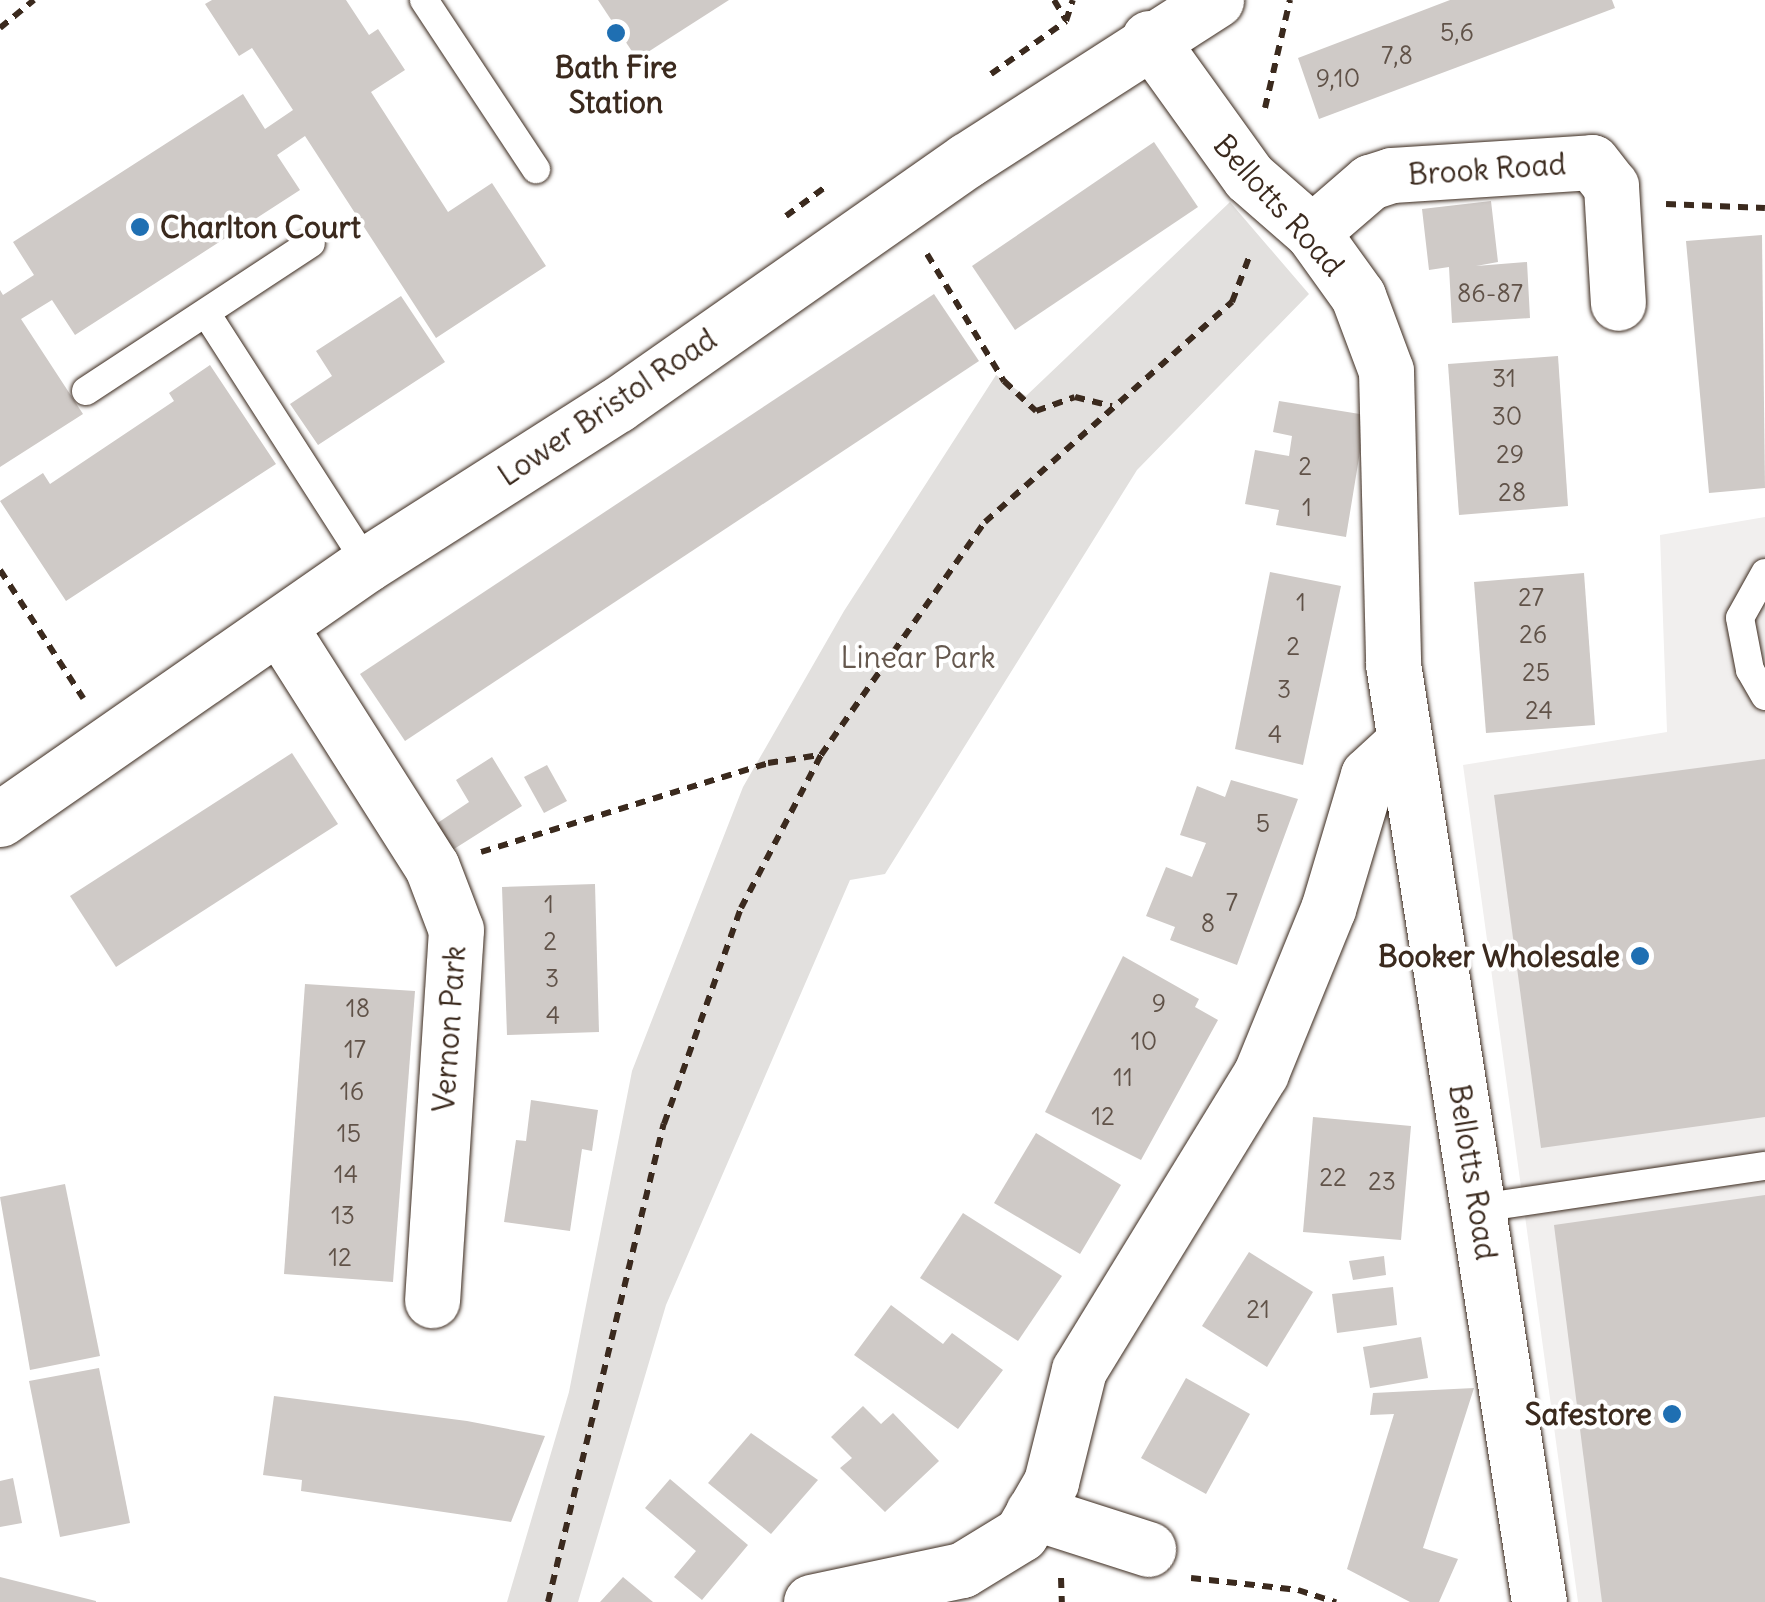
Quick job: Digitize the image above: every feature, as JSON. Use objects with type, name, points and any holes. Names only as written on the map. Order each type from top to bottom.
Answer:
[{"type":"main road","name":"Bellotts Road","points":[[1175,15],[1260,187],[1312,232],[1358,296],[1386,371],[1389,598],[1404,742],[1539,1602]]},
{"type":"main road","name":"Lower Bristol Road","points":[[0,818],[367,564],[617,405],[1175,15]]},
{"type":"main road","name":"Brook Road","points":[[1312,232],[1370,182],[1419,172],[1592,162],[1606,172],[1613,202],[1618,303]]},
{"type":"main road","name":"Vernon Park","points":[[279,626],[432,867],[456,930],[432,1300]]},
{"type":"main road","points":[[810,1602],[962,1570],[1021,1534],[1051,1482],[1079,1370],[1260,1072],[1328,909],[1368,775],[1404,742]]},
{"type":"main road","points":[[1034,1512],[1148,1548]]},
{"type":"lane","points":[[424,0],[536,169]]},
{"type":"lane","points":[[86,391],[311,243]]},
{"type":"lane","points":[[206,312],[367,564]]},
{"type":"lane","points":[[1765,572],[1740,618],[1750,670],[1765,696]]},
{"type":"lane","points":[[1479,1208],[1765,1166]]},
{"type":"path","points":[[0,28],[34,0]]},
{"type":"path","points":[[1054,0],[1066,21]]},
{"type":"path","points":[[548,1602],[664,1124],[741,908],[821,755],[985,522],[1232,302],[1251,261],[1252,217],[1290,0]]},
{"type":"path","points":[[1613,202],[1765,208]]},
{"type":"path","points":[[950,291],[1004,381],[1036,412],[1076,397],[1114,407]]},
{"type":"path","points":[[0,570],[111,741]]},
{"type":"path","points":[[432,867],[768,763],[821,755]]},
{"type":"path","points":[[1148,1548],[1149,1578],[1225,1579],[1336,1602]]},
{"type":"shaded area","points":[[1765,517],[1765,1602],[1578,1602],[1463,765],[1667,732],[1660,535]]},
{"type":"green space","name":"Linear Park","points":[[1230,202],[1309,294],[1137,470],[885,874],[850,880],[666,1305],[578,1602],[507,1602],[569,1392],[632,1071],[743,787],[844,611],[996,375],[1026,396]]},
{"type":"building","name":"Charlton Court","points":[[212,0],[346,0],[369,35],[378,29],[405,70],[371,92],[448,212],[492,183],[546,266],[436,338],[305,136],[277,155],[300,190],[75,335],[52,300],[21,319],[83,414],[0,467],[0,290],[3,295],[34,275],[13,242],[243,94],[265,129],[293,110],[252,48],[239,56],[205,4]]},
{"type":"building","points":[[598,0],[729,0],[637,59]]},
{"type":"building","points":[[1450,0],[1612,0],[1615,8],[1319,119],[1298,58]]},
{"type":"building","points":[[1154,142],[1198,207],[1015,330],[972,266]]},
{"type":"building","points":[[1491,201],[1498,262],[1476,266],[1527,262],[1530,318],[1452,323],[1449,267],[1429,270],[1422,209]]},
{"type":"building","points":[[1762,235],[1765,488],[1709,493],[1686,241]]},
{"type":"building","points":[[934,294],[979,361],[405,741],[360,674]]},
{"type":"building","points":[[401,296],[445,362],[318,445],[290,404],[332,376],[316,351]]},
{"type":"building","points":[[1558,356],[1568,506],[1459,515],[1448,364]]},
{"type":"building","points":[[210,365],[276,464],[66,601],[0,501],[43,473],[50,484],[174,401],[169,393]]},
{"type":"building","points":[[1279,401],[1366,415],[1346,537],[1276,525],[1279,510],[1245,504],[1255,450],[1289,456],[1292,436],[1273,432]]},
{"type":"building","points":[[1270,572],[1341,586],[1303,765],[1235,749]]},
{"type":"building","points":[[1584,573],[1595,725],[1486,733],[1474,582]]},
{"type":"building","points":[[292,753],[338,824],[116,967],[70,896]]},
{"type":"building","points":[[492,757],[522,806],[443,856],[427,830],[469,802],[456,780]]},
{"type":"building","name":"Booker Wholesale","points":[[1765,759],[1765,1117],[1541,1148],[1494,795]]},
{"type":"building","points":[[547,765],[567,801],[544,813],[524,777]]},
{"type":"building","points":[[1231,780],[1298,799],[1237,965],[1170,940],[1175,927],[1146,916],[1166,867],[1192,877],[1206,843],[1180,835],[1197,786],[1225,797]]},
{"type":"building","points":[[595,884],[599,1032],[507,1035],[502,887]]},
{"type":"building","points":[[1123,956],[1199,999],[1195,1007],[1218,1020],[1141,1160],[1045,1112]]},
{"type":"building","points":[[305,984],[415,991],[393,1282],[284,1274]]},
{"type":"building","points":[[531,1100],[598,1110],[592,1151],[582,1149],[570,1231],[504,1222],[516,1140],[526,1141]]},
{"type":"building","points":[[1313,1117],[1411,1126],[1401,1240],[1303,1232]]},
{"type":"building","points":[[1036,1133],[1121,1185],[1080,1254],[994,1203]]},
{"type":"building","points":[[65,1184],[100,1356],[30,1370],[0,1197]]},
{"type":"building","name":"Safestore","points":[[1765,1195],[1765,1602],[1602,1602],[1554,1225]]},
{"type":"building","points":[[963,1213],[1062,1276],[1018,1341],[920,1278]]},
{"type":"building","points":[[1249,1252],[1313,1292],[1267,1367],[1202,1326]]},
{"type":"building","points":[[1384,1256],[1386,1275],[1353,1280],[1349,1261]]},
{"type":"building","points":[[1393,1287],[1397,1325],[1337,1333],[1332,1294]]},
{"type":"building","points":[[891,1305],[943,1344],[952,1333],[1003,1370],[958,1429],[854,1355]]},
{"type":"building","points":[[1421,1337],[1428,1378],[1370,1388],[1363,1347]]},
{"type":"building","points":[[99,1368],[130,1523],[60,1537],[29,1381]]},
{"type":"building","points":[[1186,1378],[1250,1414],[1206,1494],[1141,1458]]},
{"type":"building","points":[[1474,1388],[1423,1548],[1458,1559],[1439,1602],[1410,1602],[1347,1569],[1394,1414],[1370,1415],[1373,1393]]},
{"type":"building","points":[[274,1396],[467,1421],[545,1436],[511,1522],[301,1491],[302,1480],[263,1475]]},
{"type":"building","points":[[863,1406],[881,1424],[893,1413],[939,1461],[885,1512],[840,1468],[852,1458],[831,1437]]},
{"type":"building","points":[[751,1433],[818,1480],[771,1534],[708,1483]]},
{"type":"building","points":[[13,1478],[22,1523],[0,1527],[0,1481]]},
{"type":"building","points":[[670,1479],[748,1545],[702,1600],[674,1577],[696,1551],[645,1508]]},
{"type":"building","points":[[0,1577],[96,1601],[96,1602],[0,1602]]},
{"type":"building","points":[[623,1577],[653,1602],[600,1602]]},
{"type":"place","name":"Bath Fire Station","points":[[616,33]]},
{"type":"place","name":"Charlton Court","points":[[140,227]]},
{"type":"place","name":"Booker Wholesale","points":[[1640,956]]},
{"type":"place","name":"Safestore","points":[[1672,1414]]}]
